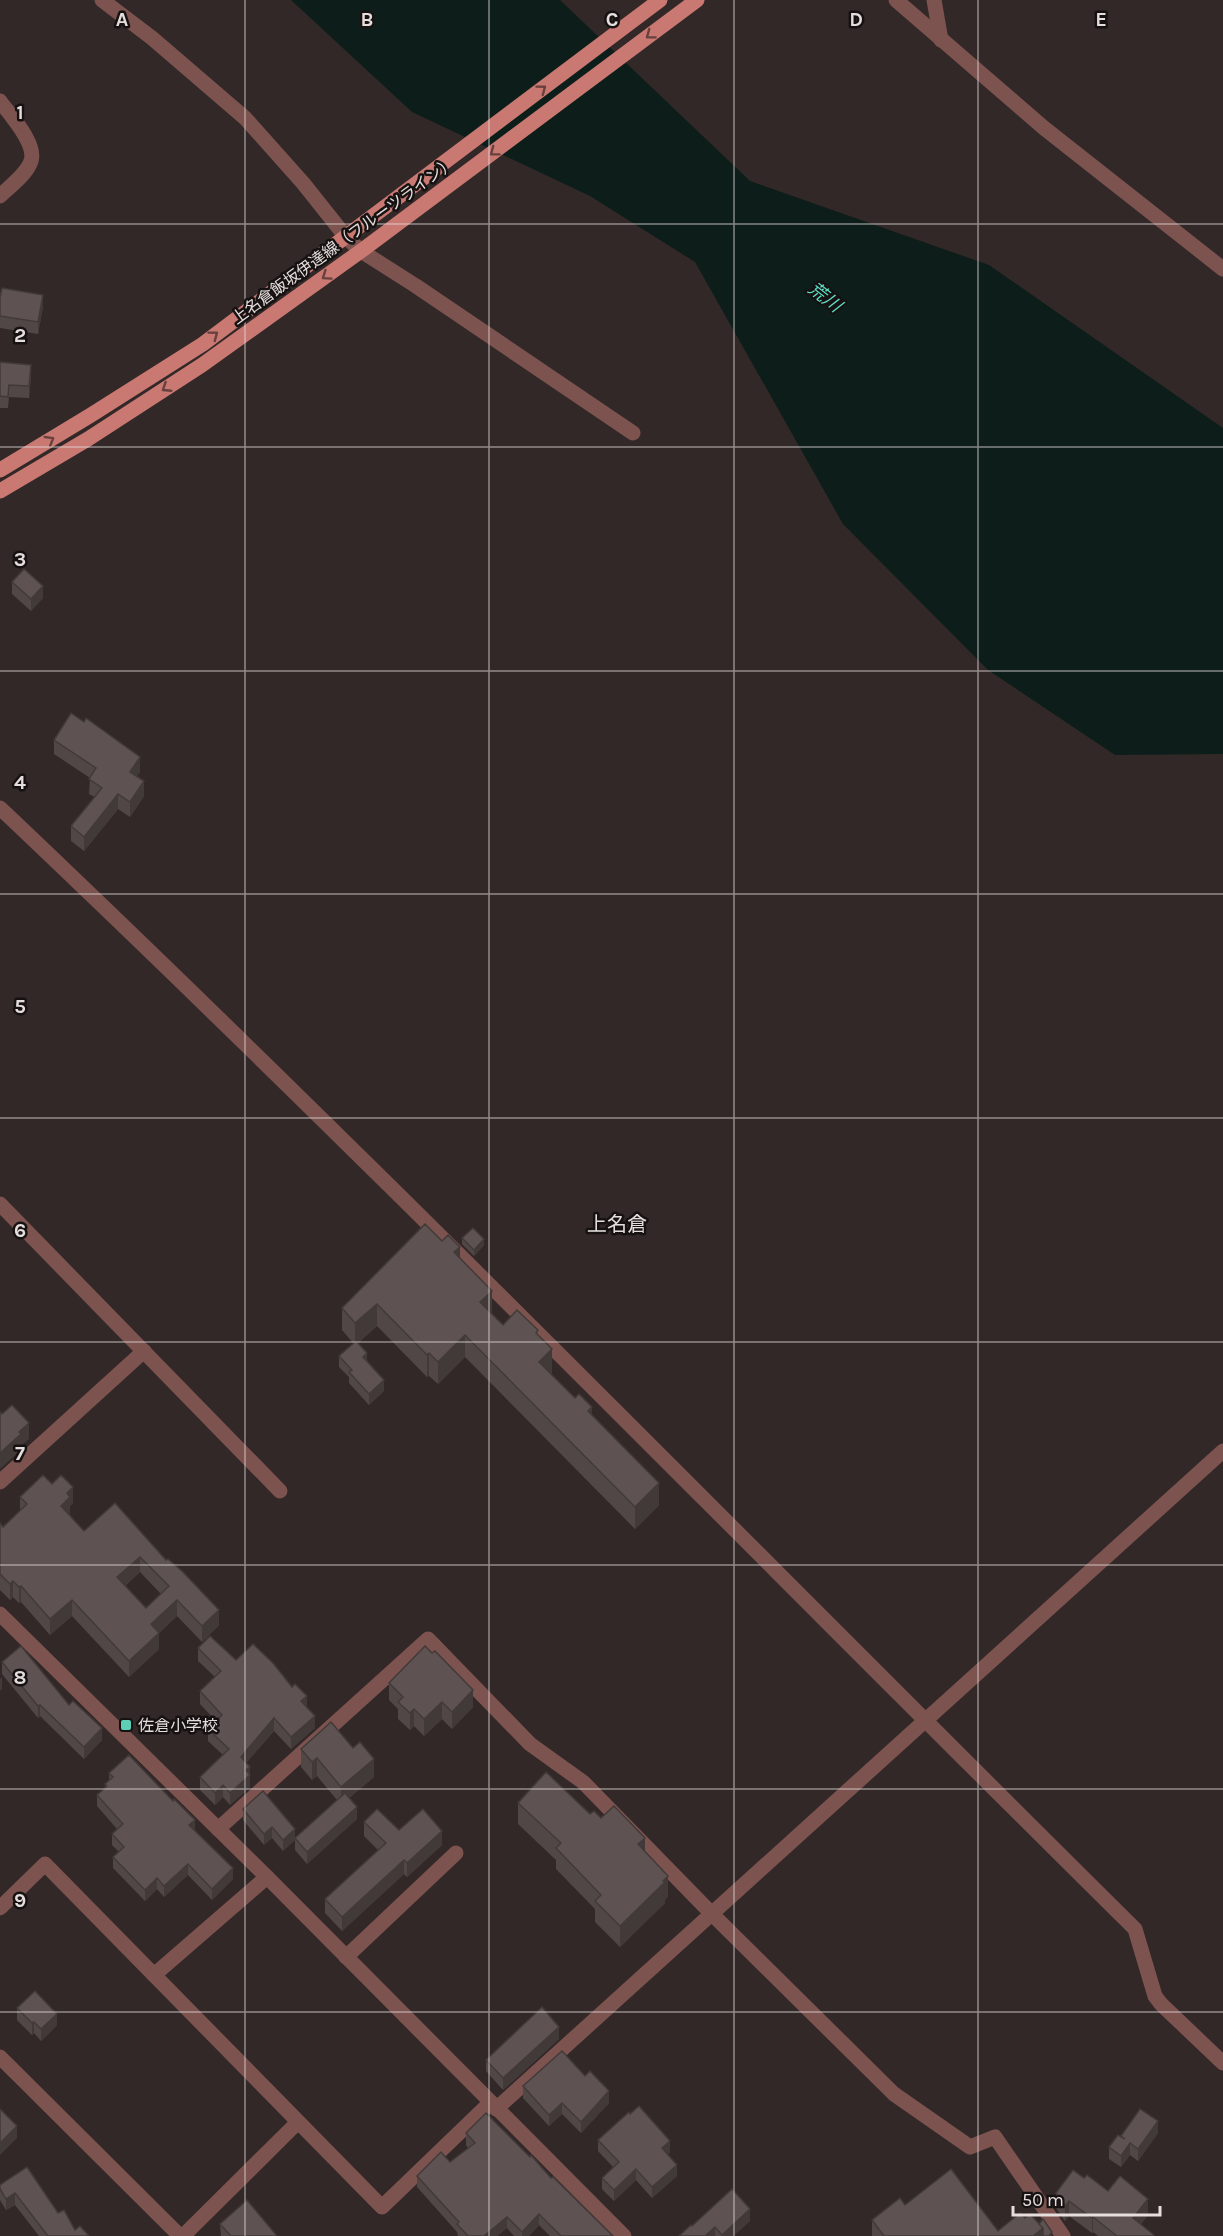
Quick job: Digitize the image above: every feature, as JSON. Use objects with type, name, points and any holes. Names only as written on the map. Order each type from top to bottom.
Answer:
[{"type":"main road","name":"上名倉飯坂伊達線（フルーツライン）","points":[[0,470],[203,344],[660,0]]},
{"type":"main road","name":"上名倉飯坂伊達線（フルーツライン）","points":[[0,491],[88,439],[202,364],[367,247],[697,0]]},
{"type":"street","points":[[102,0],[152,38],[245,118],[303,183],[346,237],[367,247],[416,286],[633,433]]},
{"type":"street","points":[[896,0],[1044,128],[1223,269]]},
{"type":"street","points":[[934,0],[941,40]]},
{"type":"street","points":[[0,101],[28,141],[33,153],[31,163],[0,196]]},
{"type":"street","points":[[0,808],[124,926],[477,1274],[1135,1929],[1155,1996],[1223,2063]]},
{"type":"street","points":[[0,1204],[280,1491]]},
{"type":"street","points":[[0,1482],[144,1351]]},
{"type":"street","points":[[0,1908],[45,1864],[382,2207],[493,2106],[712,1914],[1223,1451]]},
{"type":"street","points":[[0,1614],[267,1877],[624,2236]]},
{"type":"street","points":[[218,1829],[428,1639],[530,1744],[583,1782],[712,1914],[894,2094],[970,2147],[995,2137],[1063,2236]]},
{"type":"street","points":[[346,1957],[456,1853]]},
{"type":"street","points":[[154,1975],[267,1877]]},
{"type":"street","points":[[0,2057],[182,2236],[298,2122]]},
{"type":"water","name":"荒川","points":[[291,0],[560,0],[750,181],[989,265],[1223,428],[1223,754],[1115,755],[988,670],[843,524],[695,262],[590,196],[412,112]]},
{"type":"building","points":[[2,288],[43,295],[38,322],[0,316]]},
{"type":"building","points":[[0,362],[31,365],[29,386],[9,385],[8,397],[0,396]]},
{"type":"building","points":[[24,569],[43,586],[31,599],[12,582]]},
{"type":"building","points":[[71,713],[84,722],[86,718],[140,757],[130,772],[144,781],[130,802],[118,794],[84,837],[71,826],[102,788],[89,779],[96,768],[54,740]]},
{"type":"building","points":[[425,1224],[442,1241],[448,1235],[460,1247],[454,1252],[492,1291],[480,1302],[503,1325],[517,1310],[538,1330],[536,1333],[552,1349],[539,1362],[575,1398],[579,1394],[592,1407],[588,1411],[659,1483],[635,1507],[465,1335],[438,1362],[429,1353],[427,1355],[377,1304],[355,1323],[342,1308]]},
{"type":"building","points":[[473,1228],[484,1239],[474,1250],[462,1238]]},
{"type":"building","points":[[356,1341],[367,1353],[363,1357],[384,1380],[369,1394],[349,1372],[352,1370],[339,1356]]},
{"type":"building","points":[[12,1405],[29,1423],[19,1432],[21,1434],[0,1453],[0,1412],[2,1414]]},
{"type":"building","points":[[43,1475],[52,1484],[61,1475],[73,1487],[67,1493],[70,1497],[61,1506],[84,1531],[115,1503],[166,1560],[168,1559],[183,1572],[219,1610],[202,1626],[177,1600],[151,1624],[159,1633],[129,1661],[72,1600],[50,1619],[21,1586],[19,1587],[13,1581],[10,1584],[0,1574],[0,1523],[3,1527],[27,1504],[20,1497]],"holes":[[[140,1557],[169,1586],[146,1608],[117,1577]]]},
{"type":"building","points":[[210,1636],[236,1660],[253,1644],[273,1663],[292,1687],[295,1684],[307,1696],[301,1701],[315,1716],[291,1737],[274,1718],[241,1757],[250,1767],[246,1770],[250,1775],[230,1793],[223,1785],[215,1793],[200,1777],[229,1749],[208,1729],[222,1715],[200,1691],[221,1671],[198,1648]]},
{"type":"building","points":[[21,1646],[69,1705],[73,1701],[102,1728],[84,1747],[40,1705],[38,1706],[2,1662]]},
{"type":"building","points":[[425,1646],[432,1653],[435,1651],[473,1690],[452,1712],[442,1702],[424,1719],[414,1709],[410,1713],[398,1702],[403,1697],[389,1683]]},
{"type":"building","points":[[331,1722],[353,1748],[360,1742],[374,1759],[341,1787],[317,1758],[312,1762],[301,1749]]},
{"type":"building","points":[[129,1755],[173,1801],[174,1799],[195,1820],[189,1825],[233,1868],[212,1889],[188,1864],[164,1886],[157,1878],[145,1890],[113,1857],[124,1847],[112,1834],[123,1824],[97,1795],[113,1777],[109,1773]]},
{"type":"building","points":[[546,1772],[590,1814],[594,1811],[601,1818],[614,1806],[645,1838],[638,1844],[668,1876],[663,1881],[665,1882],[620,1926],[595,1901],[601,1895],[556,1848],[561,1843],[518,1803]]},
{"type":"building","points":[[263,1791],[295,1829],[283,1840],[272,1827],[264,1834],[243,1809]]},
{"type":"building","points":[[345,1793],[357,1807],[307,1852],[295,1838]]},
{"type":"building","points":[[377,1809],[399,1830],[423,1809],[442,1831],[407,1863],[404,1860],[342,1917],[325,1899],[386,1843],[364,1822]]},
{"type":"building","points":[[35,1991],[57,2014],[41,2029],[17,2008]]},
{"type":"building","points":[[542,2007],[559,2027],[503,2078],[486,2060]]},
{"type":"building","points":[[562,2051],[585,2076],[590,2071],[609,2091],[581,2122],[562,2103],[549,2115],[523,2086]]},
{"type":"building","points":[[639,2106],[670,2141],[662,2148],[677,2165],[652,2187],[636,2169],[614,2190],[602,2178],[619,2162],[598,2140]]},
{"type":"building","points":[[0,2109],[17,2126],[0,2143]]},
{"type":"building","points":[[1140,2109],[1158,2121],[1138,2149],[1130,2143],[1121,2156],[1109,2147],[1118,2135],[1125,2139],[1121,2136]]},
{"type":"building","points":[[486,2113],[613,2236],[561,2236],[539,2214],[522,2232],[507,2217],[484,2236],[468,2236],[457,2224],[459,2222],[417,2176],[441,2152],[450,2162],[475,2143],[466,2133]]},
{"type":"building","points":[[27,2167],[58,2213],[64,2210],[75,2230],[80,2226],[89,2236],[48,2236],[15,2193],[6,2199],[0,2185]]},
{"type":"building","points":[[951,2169],[998,2231],[1020,2213],[1025,2218],[1030,2214],[1043,2228],[1033,2236],[884,2236],[872,2220],[900,2198],[905,2205]]},
{"type":"building","points":[[1073,2170],[1084,2178],[1087,2175],[1108,2191],[1120,2176],[1148,2199],[1133,2218],[1154,2235],[1117,2236],[1069,2201],[1065,2206],[1056,2193]]},
{"type":"building","points":[[732,2189],[750,2209],[722,2235],[715,2227],[705,2236],[679,2236],[692,2226]]},
{"type":"building","points":[[247,2200],[277,2236],[231,2236],[220,2224]]},
{"type":"building","points":[[1043,2219],[1052,2232],[1049,2236],[1043,2236],[1043,2228],[1039,2224]]},
{"type":"place","name":"佐倉小学校","points":[[126,1725]]},
{"type":"district","name":"上名倉","points":[[617,1224]]}]
